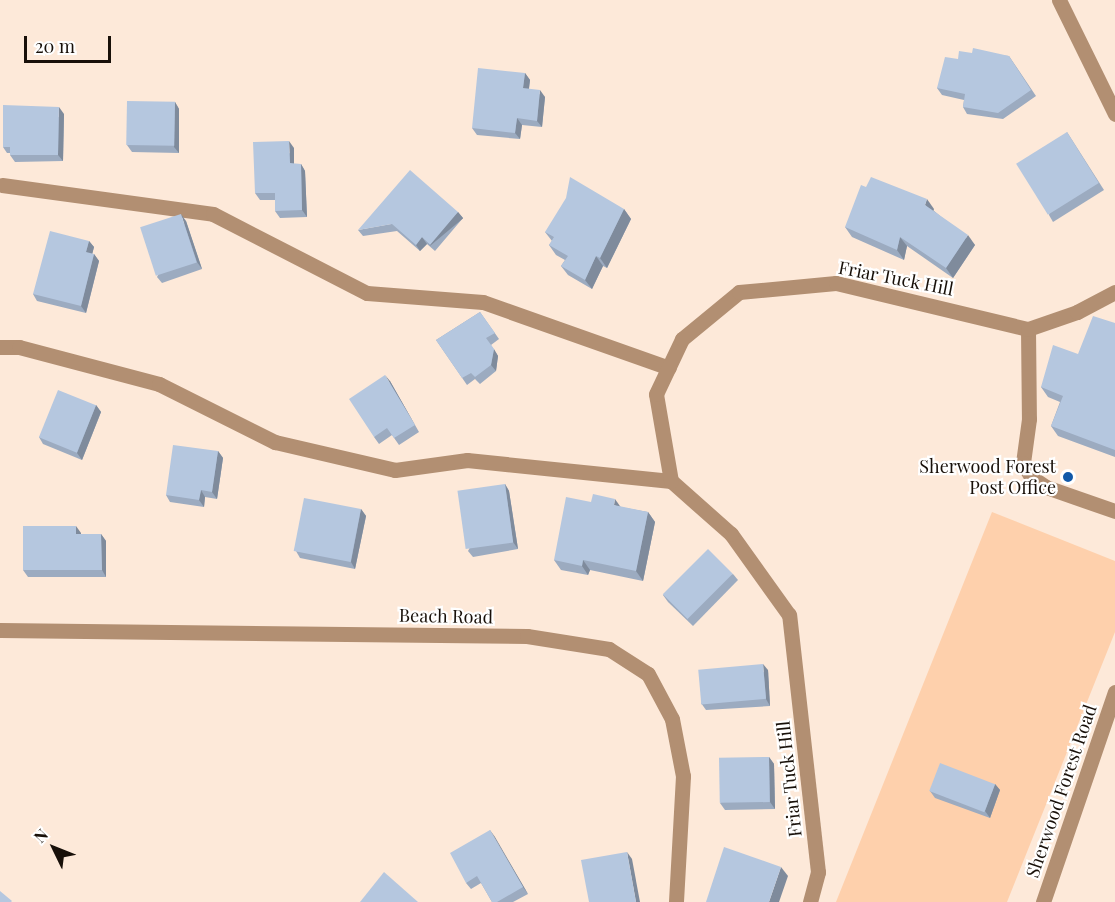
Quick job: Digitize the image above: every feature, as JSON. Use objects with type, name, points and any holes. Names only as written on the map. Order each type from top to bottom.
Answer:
[{"type":"street","points":[[1059,0],[1115,114]]},
{"type":"street","points":[[2,185],[213,214],[367,293],[483,302],[669,368]]},
{"type":"street","name":"Friar Tuck Hill","points":[[810,902],[818,872],[789,615],[731,534],[671,481],[656,394],[682,339],[739,292],[836,283],[1028,329]]},
{"type":"street","points":[[1115,292],[1077,312],[1028,329],[1029,419],[1023,463],[1032,477],[1046,487],[1115,511]]},
{"type":"street","points":[[0,347],[19,347],[159,384],[275,442],[395,470],[467,460],[671,481]]},
{"type":"street","name":"Beach Road","points":[[0,630],[527,636],[609,649],[648,674],[672,719],[683,776],[676,902]]},
{"type":"street","name":"Sherwood Forest Road","points":[[1043,902],[1115,692]]},
{"type":"shaded area","points":[[992,512],[1115,561],[1115,632],[1007,902],[836,902]]},
{"type":"building","points":[[973,48],[1009,56],[1031,90],[998,113],[963,107],[965,94],[937,88],[945,57],[958,59],[959,51],[972,53]]},
{"type":"building","points":[[478,68],[525,73],[523,88],[540,90],[537,121],[517,118],[515,133],[472,128]]},
{"type":"building","points":[[127,101],[175,102],[174,146],[126,145]]},
{"type":"building","points":[[3,105],[59,107],[58,155],[10,155],[10,147],[3,147]]},
{"type":"building","points":[[1067,132],[1099,183],[1048,215],[1016,164]]},
{"type":"building","points":[[289,141],[290,163],[301,164],[302,210],[275,211],[275,193],[255,193],[253,142]]},
{"type":"building","points":[[410,170],[458,212],[430,245],[422,237],[416,245],[392,224],[358,230]]},
{"type":"building","points":[[570,177],[624,209],[600,258],[596,256],[585,280],[561,266],[568,256],[549,245],[554,237],[545,232],[566,198]]},
{"type":"building","points":[[871,177],[927,199],[925,205],[968,235],[946,268],[900,237],[897,250],[845,227],[861,185],[866,187]]},
{"type":"building","points":[[181,214],[197,263],[156,276],[140,227]]},
{"type":"building","points":[[50,231],[89,241],[86,252],[94,254],[81,306],[33,294]]},
{"type":"building","points":[[480,312],[495,333],[486,338],[494,349],[491,365],[475,377],[471,373],[462,378],[436,340]]},
{"type":"building","points":[[1093,316],[1115,323],[1115,450],[1051,426],[1063,396],[1041,387],[1053,345],[1078,354]]},
{"type":"building","points":[[385,375],[415,425],[394,438],[387,428],[374,437],[349,399]]},
{"type":"building","points":[[58,390],[96,405],[77,453],[39,437]]},
{"type":"building","points":[[173,445],[218,451],[212,492],[201,490],[199,500],[166,495]]},
{"type":"building","points":[[505,484],[513,542],[466,549],[457,491]]},
{"type":"building","points":[[593,494],[615,499],[614,505],[648,512],[636,571],[583,560],[582,566],[554,560],[566,497],[591,502]]},
{"type":"building","points":[[304,498],[361,509],[351,562],[294,551]]},
{"type":"building","points":[[23,526],[76,526],[76,534],[101,534],[102,570],[23,570]]},
{"type":"building","points":[[708,549],[733,574],[687,619],[663,594]]},
{"type":"building","points":[[763,664],[766,699],[701,705],[698,670]]},
{"type":"building","points":[[769,757],[770,802],[720,803],[719,758]]},
{"type":"building","points":[[940,763],[995,784],[984,812],[929,791]]},
{"type":"building","points":[[490,830],[523,887],[497,902],[492,902],[477,876],[466,883],[450,853]]},
{"type":"building","points":[[724,847],[781,867],[769,902],[706,902]]},
{"type":"building","points":[[627,852],[636,902],[589,902],[581,860]]},
{"type":"building","points":[[384,872],[418,902],[360,902]]},
{"type":"building","points":[[0,891],[12,901],[0,902]]},
{"type":"place","name":"Sherwood Forest Post Office","points":[[1068,477]]}]
